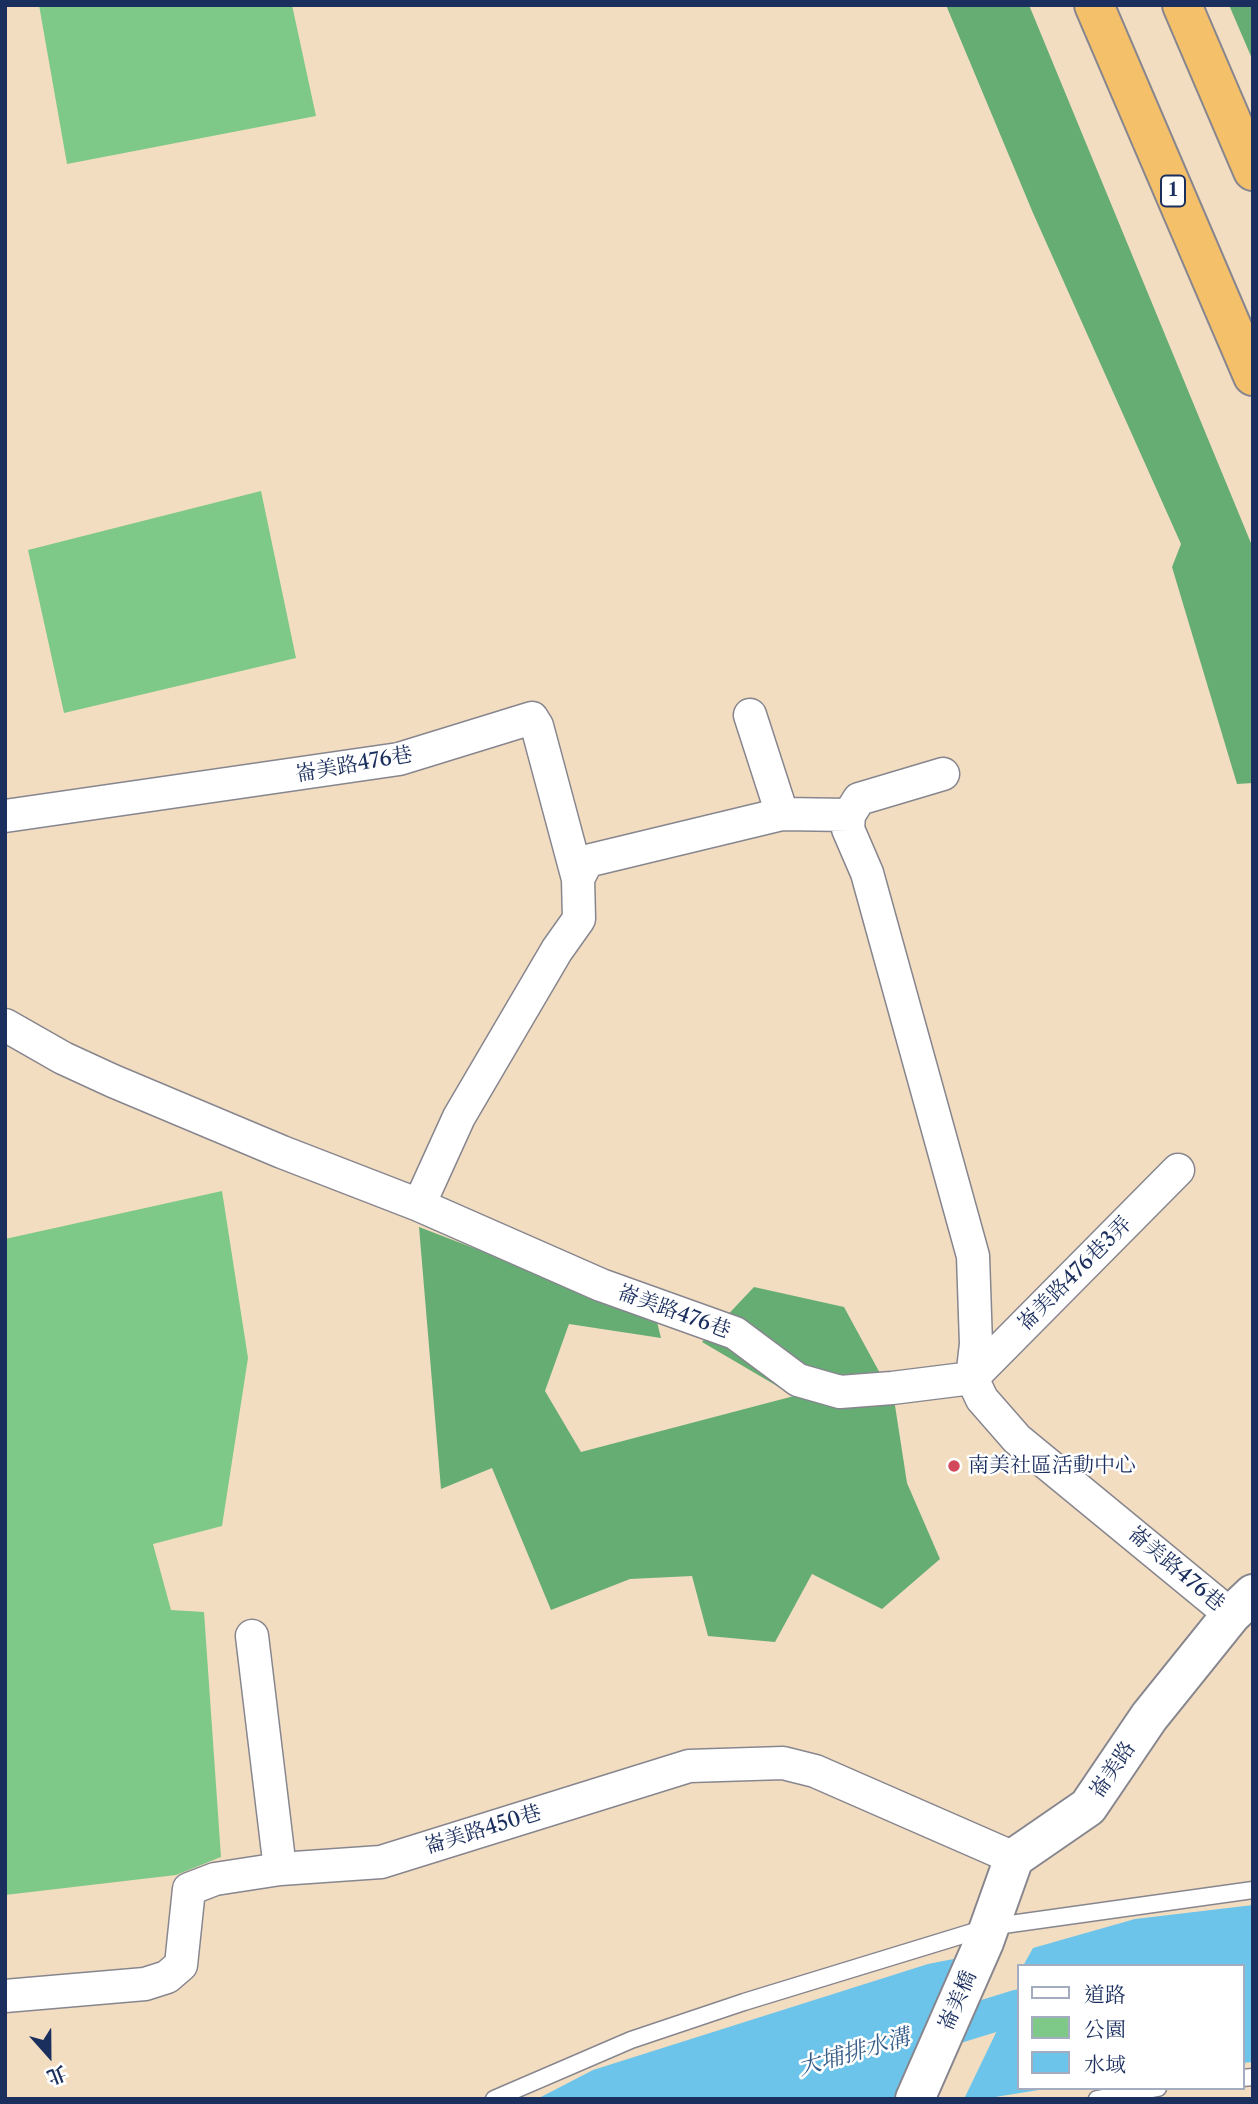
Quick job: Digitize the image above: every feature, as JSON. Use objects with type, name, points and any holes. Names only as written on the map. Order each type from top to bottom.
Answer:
[{"type":"highway","name":"1","points":[[1094,5],[1253,376]]},
{"type":"highway","points":[[1182,5],[1253,171]]},
{"type":"street","points":[[750,715],[782,814]]},
{"type":"street","name":"崙美路476巷","points":[[5,816],[399,760],[532,719],[537,726],[578,880],[579,919],[557,950],[460,1117],[419,1205]]},
{"type":"street","points":[[943,774],[859,799],[849,815],[848,829],[867,873],[974,1256],[976,1344],[972,1378]]},
{"type":"street","points":[[578,880],[587,861],[782,814],[849,815]]},
{"type":"street","name":"崙美路476巷","points":[[5,1025],[63,1058],[113,1081],[282,1152],[419,1205],[601,1285],[736,1333],[798,1380],[840,1392],[972,1378],[982,1399],[1017,1439],[1242,1604]]},
{"type":"street","name":"崙美路476巷3弄","points":[[972,1378],[1178,1170]]},
{"type":"street","name":"崙美路","points":[[1014,1858],[1088,1807],[1149,1717],[1242,1604]]},
{"type":"street","points":[[252,1636],[280,1869]]},
{"type":"street","name":"崙美路450巷","points":[[5,1996],[145,1984],[167,1977],[181,1965],[188,1889],[215,1879],[280,1869],[381,1862],[689,1766],[783,1763],[815,1771],[1014,1858]]},
{"type":"street","points":[[986,1935],[1014,1858]]},
{"type":"street","name":"崙美橋","points":[[915,2099],[986,1935]]},
{"type":"lane","points":[[494,2099],[644,2035],[744,2002],[986,1935],[1253,1890]]},
{"type":"lane","points":[[1097,2099],[1147,2090]]},
{"type":"green space","points":[[39,5],[292,5],[316,116],[67,164]]},
{"type":"green space","points":[[946,5],[1029,5],[1253,548],[1253,783],[1237,784],[1172,567],[1181,544],[1033,213]]},
{"type":"green space","points":[[1229,5],[1253,5],[1253,61]]},
{"type":"green space","points":[[261,491],[296,658],[64,713],[28,550]]},
{"type":"green space","points":[[222,1191],[248,1358],[222,1526],[153,1544],[171,1610],[204,1612],[221,1857],[176,1875],[5,1895],[5,1239]]},
{"type":"green space","points":[[419,1227],[656,1318],[661,1338],[569,1324],[545,1391],[581,1452],[794,1396],[702,1342],[754,1287],[844,1307],[894,1399],[907,1483],[940,1559],[882,1609],[812,1574],[775,1642],[708,1636],[692,1576],[630,1579],[551,1610],[492,1468],[441,1489]]},
{"type":"water","points":[[1253,1905],[1253,2062],[1244,2063],[1244,1964],[1024,1964],[1033,1948],[1135,1919]]},
{"type":"water","points":[[974,1955],[906,2099],[537,2099],[593,2070],[928,1964]]},
{"type":"water","points":[[1016,1979],[1016,2090],[1039,2090],[983,2099],[959,2099]]},
{"type":"pier","points":[[1016,1975],[1016,1991],[964,2099],[955,2099],[996,2010]]},
{"type":"waterway","name":"大埔排水溝","points":[[924,2036],[1016,2008]]},
{"type":"place","name":"南美社區活動中心","points":[[954,1466]]}]
